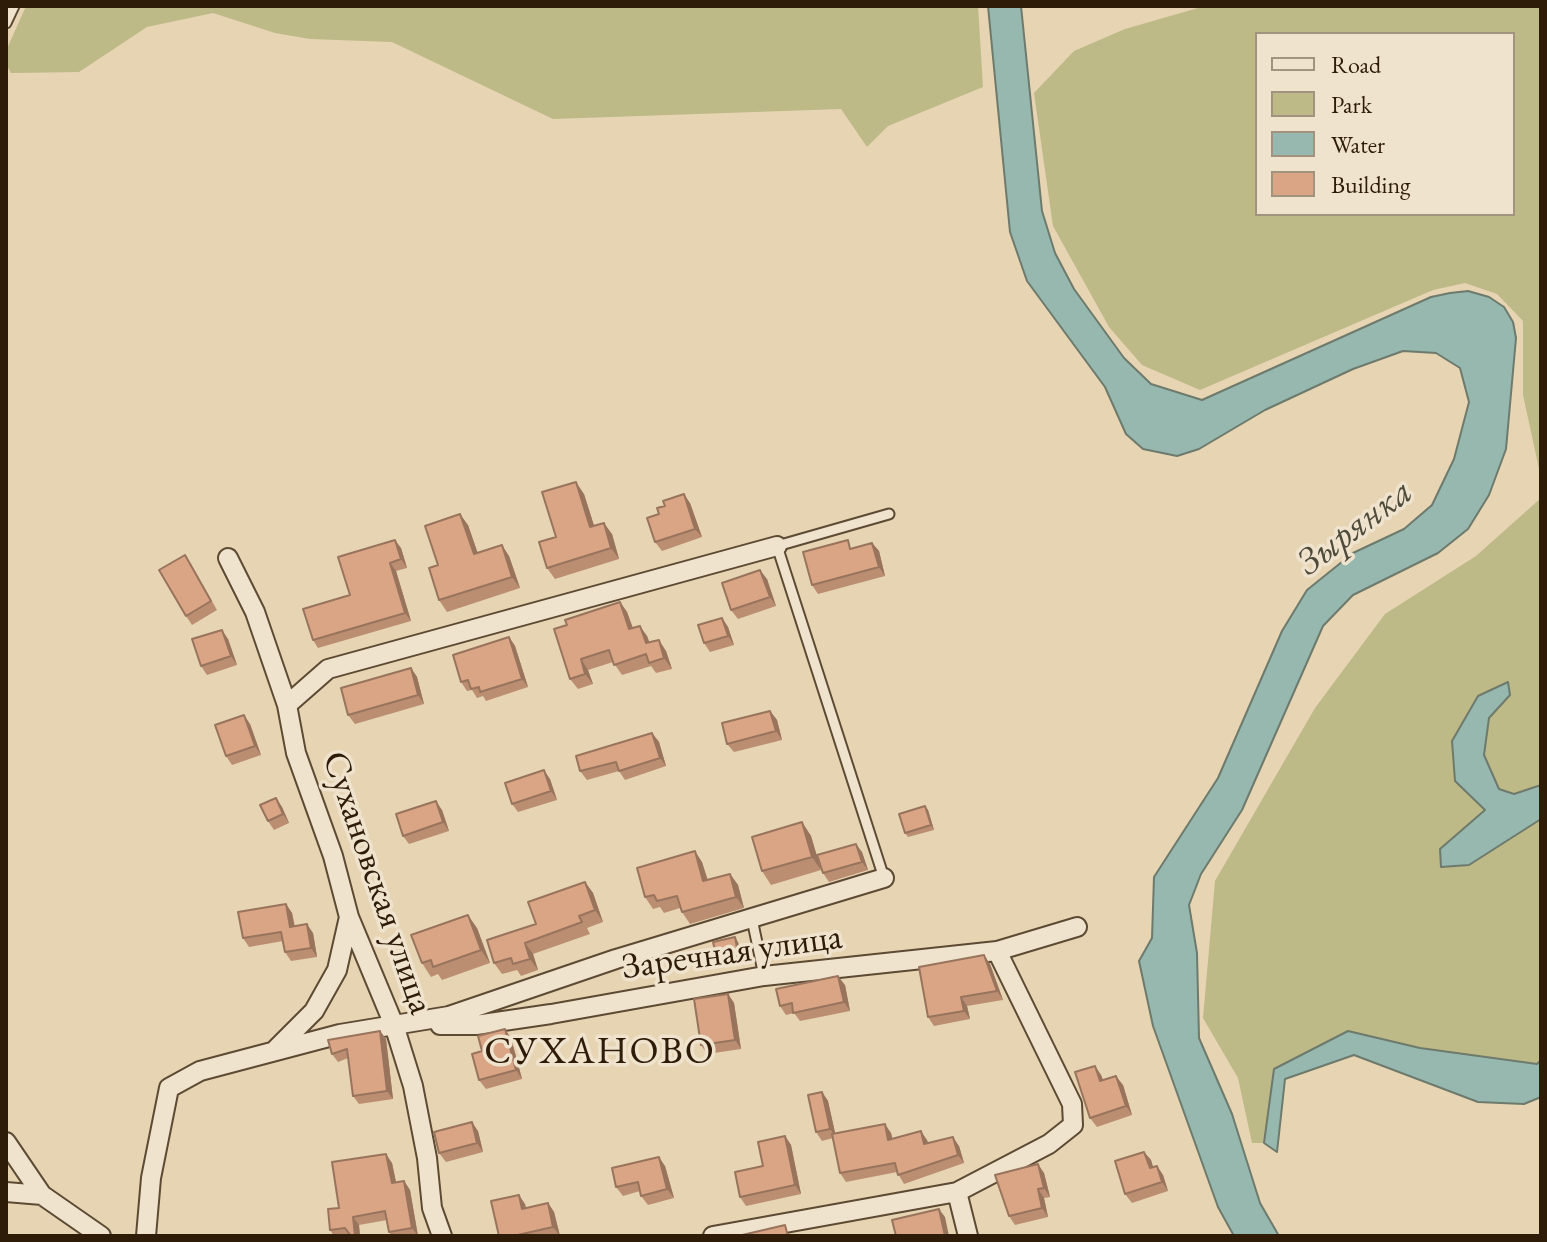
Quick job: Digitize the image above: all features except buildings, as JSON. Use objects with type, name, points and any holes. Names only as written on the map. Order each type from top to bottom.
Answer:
[{"type":"street","points":[[287,705],[328,669],[777,546]]},
{"type":"street","name":"Сухановская улица","points":[[228,558],[255,612],[287,705],[296,753],[333,856],[349,917],[394,1025],[413,1086],[427,1158],[432,1208],[442,1236]]},
{"type":"street","name":"Заречная улица","points":[[146,1236],[151,1178],[169,1088],[200,1071],[340,1034],[449,1016],[616,959],[884,878]]},
{"type":"street","points":[[274,1051],[314,1011],[330,983],[337,970],[349,917]]},
{"type":"street","name":"Заречная улица","points":[[394,1025],[476,1025],[764,976],[997,951],[1077,927]]},
{"type":"street","points":[[713,1236],[957,1192],[1049,1144],[1073,1125],[1072,1104],[997,951]]},
{"type":"street","points":[[6,1142],[42,1195],[101,1236]]},
{"type":"street","points":[[6,1192],[42,1195]]},
{"type":"street","points":[[957,1192],[968,1236]]},
{"type":"lane","points":[[6,23],[14,6]]},
{"type":"lane","points":[[884,878],[777,546],[889,514]]},
{"type":"lane","points":[[752,919],[764,976]]},
{"type":"green space","points":[[26,6],[978,6],[983,87],[888,126],[867,147],[841,109],[553,119],[392,42],[310,39],[275,33],[213,13],[147,27],[79,72],[11,73],[6,64],[6,51]]},
{"type":"green space","points":[[1205,6],[1541,6],[1541,478],[1523,395],[1523,321],[1497,294],[1465,283],[1433,290],[1200,390],[1142,365],[1109,327],[1053,226],[1034,93],[1074,51],[1125,29]]},
{"type":"green space","points":[[1541,498],[1541,785],[1514,794],[1499,789],[1484,755],[1489,718],[1510,695],[1478,696],[1486,810],[1440,849],[1441,867],[1468,865],[1541,819],[1541,1060],[1537,1064],[1420,1048],[1348,1031],[1274,1069],[1264,1143],[1252,1143],[1238,1078],[1203,1018],[1215,881],[1315,708],[1385,614],[1476,556]]},
{"type":"water","points":[[988,6],[1021,6],[1042,211],[1055,253],[1074,289],[1124,358],[1151,384],[1202,400],[1431,297],[1450,293],[1468,291],[1489,297],[1504,307],[1513,322],[1516,338],[1506,449],[1489,495],[1468,529],[1438,553],[1353,595],[1323,626],[1242,810],[1201,874],[1189,905],[1197,953],[1199,1038],[1232,1114],[1260,1203],[1279,1236],[1234,1236],[1218,1207],[1153,1026],[1139,961],[1152,938],[1154,877],[1218,778],[1282,631],[1307,590],[1353,553],[1404,529],[1432,505],[1454,459],[1469,402],[1460,368],[1436,353],[1403,351],[1353,369],[1265,410],[1199,449],[1177,456],[1143,449],[1126,434],[1105,387],[1027,281],[1010,232]]},
{"type":"water","points":[[1508,682],[1510,695],[1489,718],[1484,755],[1499,789],[1514,794],[1541,785],[1541,819],[1469,865],[1441,867],[1440,849],[1485,810],[1455,781],[1452,741],[1478,696]]},
{"type":"water","points":[[1348,1031],[1420,1048],[1537,1064],[1541,1060],[1541,1097],[1524,1104],[1478,1102],[1354,1055],[1285,1079],[1277,1152],[1264,1143],[1274,1069]]},
{"type":"district","name":"СУХАНОВО","points":[[600,1053]]},
{"type":"water label","name":"Зырянка","points":[[1355,528]]}]
